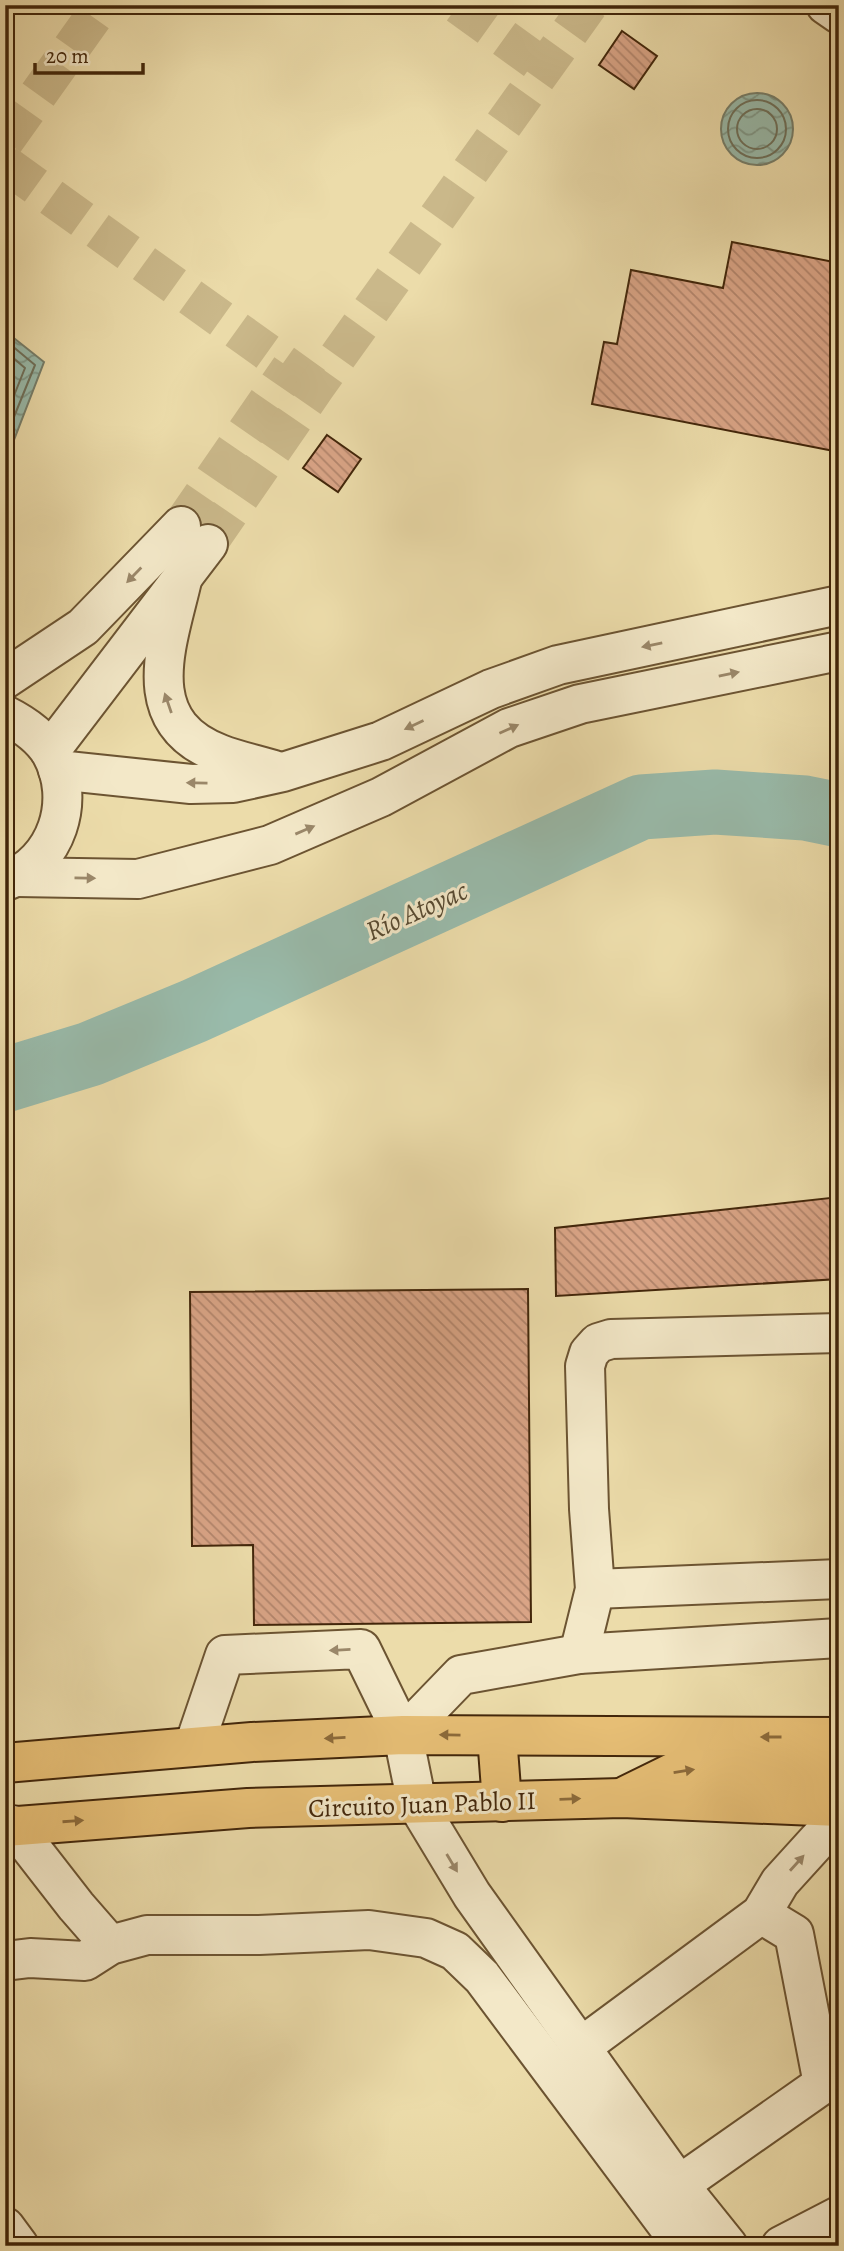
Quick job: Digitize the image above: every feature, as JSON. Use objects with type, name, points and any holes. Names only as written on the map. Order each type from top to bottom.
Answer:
[{"type":"main road","points":[[5,1763],[194,1746],[403,1735],[839,1737]]},
{"type":"main road","points":[[498,1736],[502,1802]]},
{"type":"main road","points":[[622,1798],[680,1769],[839,1771]]},
{"type":"main road","name":"Circuito Juan Pablo II","points":[[9,1826],[248,1808],[622,1798],[839,1807]]},
{"type":"street","points":[[826,5],[839,14]]},
{"type":"street","points":[[5,679],[83,627],[195,535],[163,662],[163,685],[168,706],[180,729],[198,743],[220,754],[282,772]]},
{"type":"street","points":[[54,761],[183,576]]},
{"type":"street","points":[[54,761],[191,783],[233,783],[282,772],[381,741],[492,689],[558,665],[839,606]]},
{"type":"street","points":[[11,880],[138,879],[270,845],[381,797],[509,728],[580,704],[839,652]]},
{"type":"street","points":[[5,715],[31,729],[54,761],[63,790],[57,831],[47,850],[34,865],[11,880]]},
{"type":"street","points":[[579,1654],[595,1589],[586,1425],[585,1366],[589,1353],[598,1343],[611,1339],[839,1333]]},
{"type":"street","points":[[595,1589],[839,1579]]},
{"type":"street","points":[[403,1735],[461,1675],[579,1654],[839,1638]]},
{"type":"street","points":[[194,1746],[225,1655],[361,1649],[403,1735],[417,1804],[472,1895],[679,2185],[728,2246]]},
{"type":"street","points":[[581,2047],[761,1914],[780,1882],[839,1817]]},
{"type":"street","points":[[9,1826],[110,1945]]},
{"type":"street","points":[[679,2185],[823,2084],[794,1934],[761,1914]]},
{"type":"street","points":[[5,1961],[30,1958],[85,1961],[110,1945],[147,1936],[369,1930],[426,1938],[455,1951],[482,1977],[683,2246]]},
{"type":"street","points":[[781,2246],[839,2216]]},
{"type":"street","points":[[5,2227],[19,2246]]},
{"type":"water","points":[[757,93],[777,99],[787,109],[793,129],[787,149],[777,159],[757,165],[737,159],[727,149],[721,129],[727,109],[737,99]]},
{"type":"water","points":[[5,331],[44,362],[12,445],[5,446]]},
{"type":"building","points":[[622,31],[657,56],[634,89],[599,65]]},
{"type":"building","points":[[732,242],[839,263],[839,452],[592,404],[604,342],[617,344],[631,270],[723,288]]},
{"type":"building","points":[[327,435],[361,459],[338,492],[303,468]]},
{"type":"building","points":[[839,1197],[839,1279],[556,1296],[555,1228]]},
{"type":"building","points":[[528,1289],[531,1622],[254,1625],[253,1545],[192,1546],[190,1292]]},
{"type":"waterway","name":"Río Atoyac","points":[[5,1080],[90,1054],[194,1011],[641,807],[715,802],[805,808],[839,815]]},
{"type":"tunnel","points":[[5,141],[102,5]]},
{"type":"tunnel","points":[[458,5],[544,67]]},
{"type":"tunnel","points":[[208,544],[316,387],[589,5]]},
{"type":"tunnel","points":[[5,164],[316,387]]},
{"type":"tunnel","points":[[181,526],[290,368]]}]
